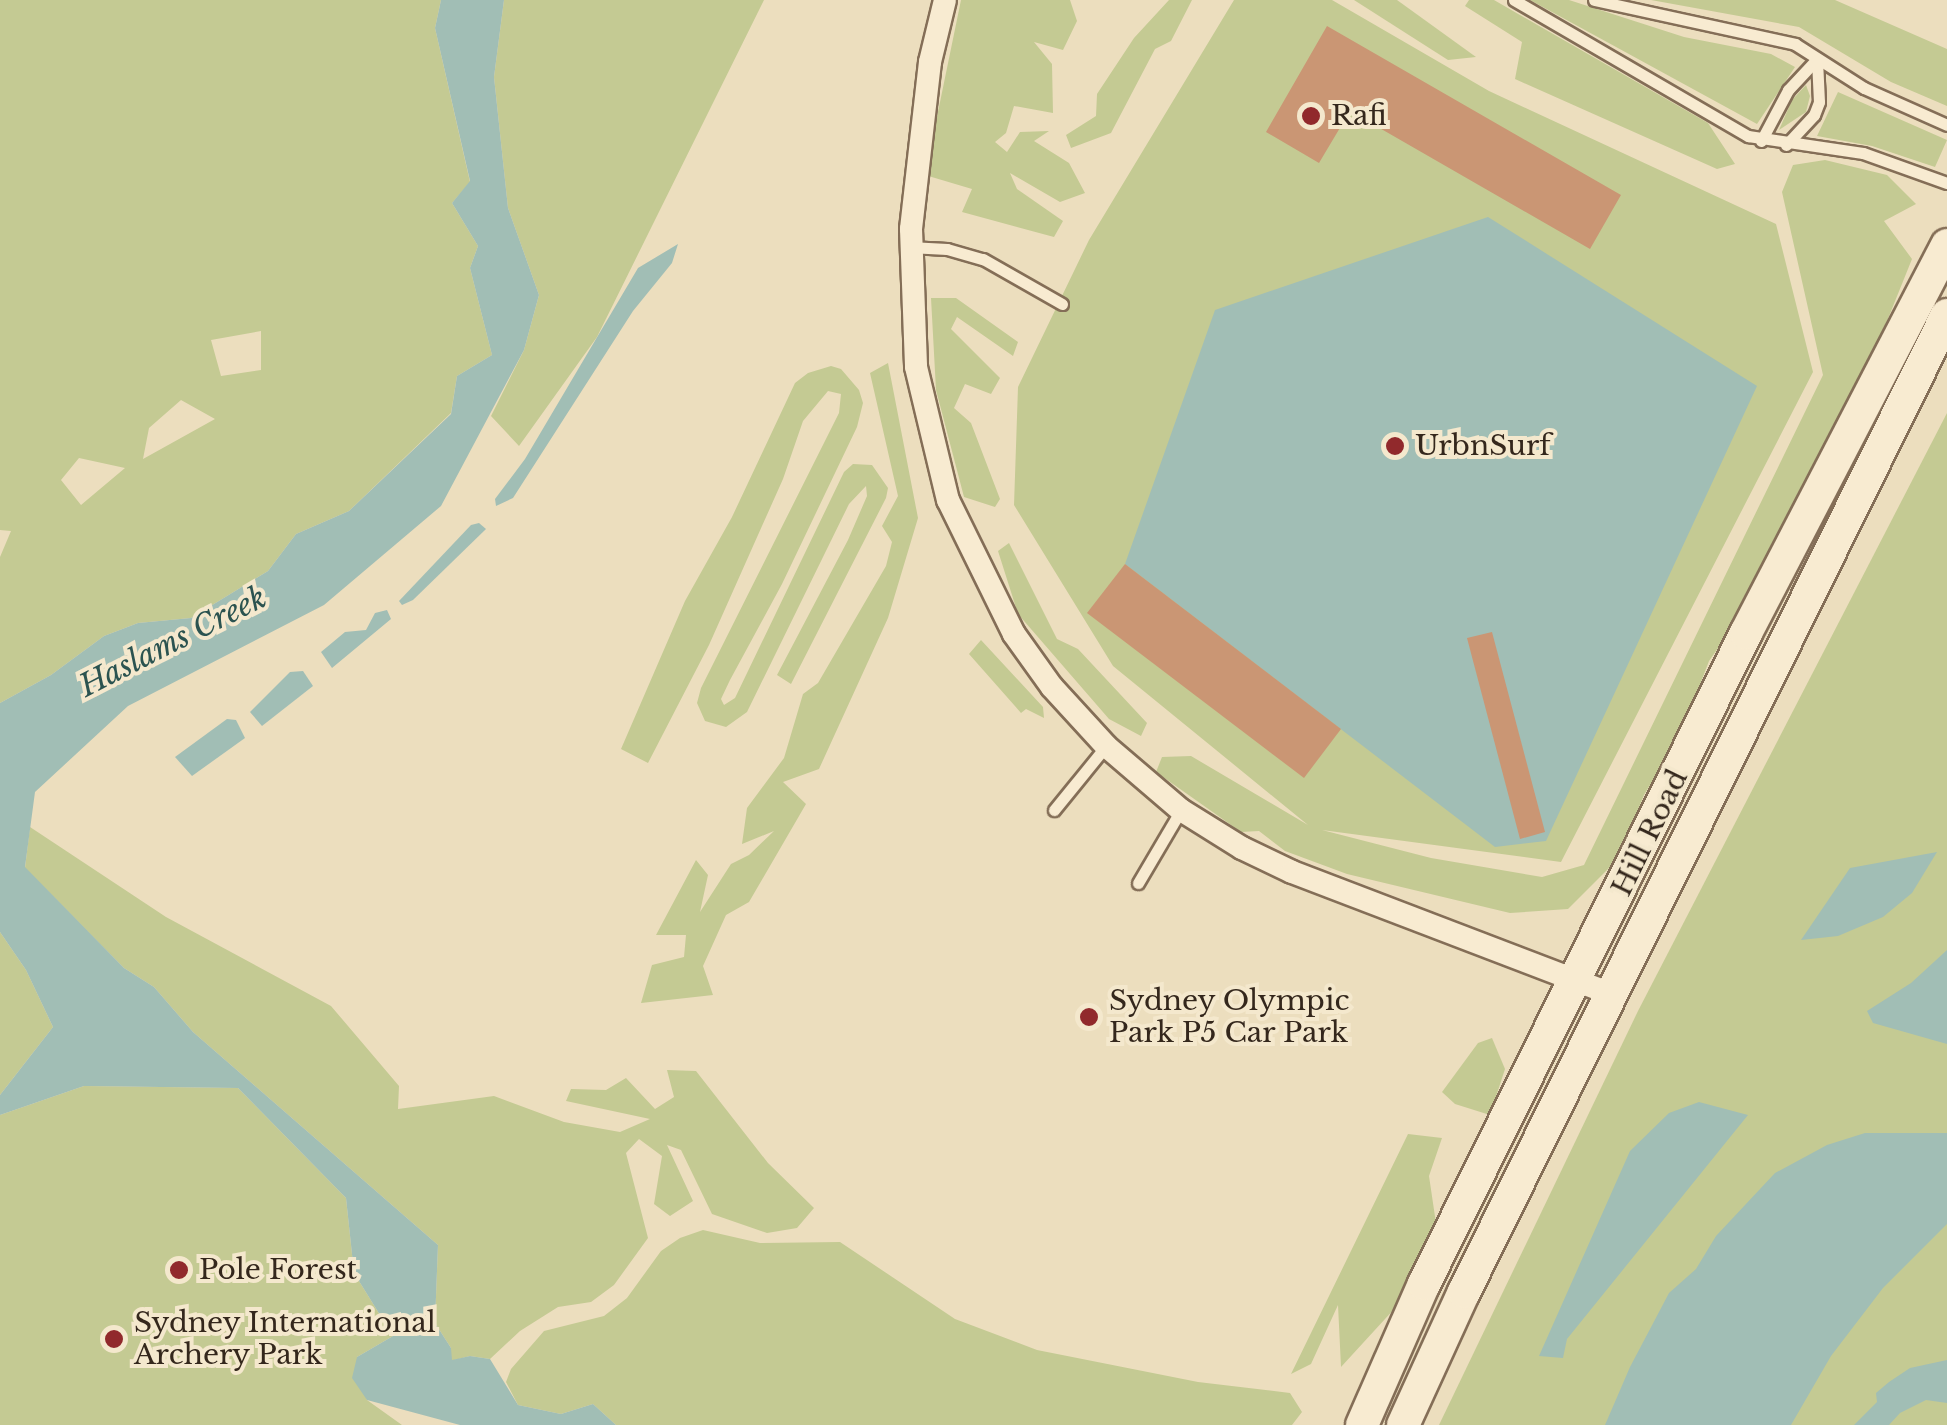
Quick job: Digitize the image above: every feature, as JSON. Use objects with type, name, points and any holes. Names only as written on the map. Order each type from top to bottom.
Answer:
[{"type":"street","points":[[945,0],[930,62],[910,247],[916,366],[948,500],[1014,634],[1052,686],[1106,746],[1181,810],[1292,872],[1612,994]]},
{"type":"street","name":"Hill Road","points":[[1362,1425],[1424,1284],[1578,980],[1746,633],[1947,246]]},
{"type":"street","name":"Hill Road","points":[[1404,1425],[1464,1292],[1947,315]]},
{"type":"lane","points":[[1514,0],[1761,141],[1863,153],[1947,183]]},
{"type":"lane","points":[[1594,0],[1789,42],[1864,88],[1947,125]]},
{"type":"lane","points":[[1761,141],[1788,90],[1817,59]]},
{"type":"lane","points":[[1786,145],[1808,124],[1819,102],[1817,59]]},
{"type":"lane","points":[[910,247],[947,249],[983,258],[1062,304]]},
{"type":"lane","points":[[1054,810],[1106,746]]},
{"type":"lane","points":[[1138,883],[1181,810]]},
{"type":"green space","points":[[0,0],[441,0],[435,28],[470,182],[452,203],[478,246],[470,268],[492,355],[457,376],[451,413],[349,511],[296,534],[268,571],[191,618],[138,623],[104,636],[51,675],[0,703],[0,557],[11,531],[0,530]],"holes":[[[261,331],[261,370],[221,376],[211,340]],[[181,400],[215,419],[143,459],[149,428]],[[79,458],[125,468],[81,505],[61,480]]]},
{"type":"green space","points":[[504,0],[764,0],[597,337],[519,446],[491,416],[524,350],[539,295],[508,208],[494,77]]},
{"type":"green space","points":[[961,0],[1070,0],[1077,21],[1063,50],[1034,42],[1052,64],[1053,113],[1014,106],[1006,133],[995,142],[1007,152],[1020,132],[1049,131],[1034,141],[1069,163],[1085,193],[1060,202],[1010,173],[1017,189],[1063,221],[1054,237],[962,212],[972,189],[925,175]]},
{"type":"green space","points":[[1169,0],[1192,0],[1171,41],[1155,49],[1111,133],[1071,148],[1066,135],[1096,116],[1097,94],[1134,38]]},
{"type":"green space","name":"UrbnSurf","points":[[1234,0],[1332,0],[1489,91],[1776,224],[1813,372],[1561,862],[1322,830],[1431,858],[1542,877],[1584,865],[1823,375],[1782,192],[1793,165],[1825,160],[1887,175],[1916,204],[1884,221],[1912,259],[1877,346],[1728,634],[1709,661],[1682,732],[1644,795],[1618,859],[1568,909],[1510,913],[1347,874],[1285,851],[1259,831],[1241,832],[1156,772],[1162,757],[1191,756],[1308,825],[1113,666],[1014,505],[1018,387],[1089,240]]},
{"type":"green space","points":[[1354,0],[1397,0],[1476,57],[1448,60]]},
{"type":"green space","points":[[1469,0],[1494,0],[1708,123],[1735,164],[1717,169],[1515,79],[1522,42],[1465,6]]},
{"type":"green space","points":[[1530,0],[1569,0],[1684,37],[1771,54],[1795,67],[1757,124]]},
{"type":"green space","points":[[1651,0],[1835,0],[1947,49],[1947,106],[1891,82],[1799,27]]},
{"type":"green space","points":[[1806,85],[1810,96],[1806,112],[1779,130],[1792,100]]},
{"type":"green space","points":[[1838,92],[1947,140],[1935,167],[1872,146],[1817,136]]},
{"type":"green space","points":[[931,298],[956,298],[1018,342],[1013,356],[957,317],[951,329],[1000,378],[991,394],[965,384],[954,408],[971,423],[1000,499],[995,507],[964,497],[936,390]]},
{"type":"green space","points":[[888,363],[918,518],[888,618],[819,769],[783,782],[806,804],[749,902],[726,915],[703,966],[713,995],[641,1003],[652,965],[684,957],[686,935],[656,935],[696,860],[708,875],[700,912],[731,864],[749,855],[774,831],[742,844],[747,808],[784,758],[803,694],[818,683],[886,566],[892,542],[882,526],[898,496],[870,373]]},
{"type":"green space","points":[[831,366],[841,369],[859,390],[863,403],[857,427],[782,584],[730,680],[721,699],[724,705],[735,698],[844,472],[853,464],[872,465],[888,488],[886,498],[791,684],[777,675],[848,540],[867,496],[866,486],[849,504],[747,712],[726,727],[705,721],[697,703],[701,688],[839,413],[841,394],[828,391],[803,421],[783,479],[709,645],[648,763],[621,749],[685,601],[732,517],[795,383],[808,373]]},
{"type":"green space","points":[[1947,413],[1947,1425],[1439,1425],[1638,1011]]},
{"type":"green space","points":[[1009,543],[1057,639],[1078,649],[1147,723],[1141,736],[1109,719],[1018,614],[998,551]]},
{"type":"green space","points":[[981,640],[1043,707],[1044,718],[1026,709],[1021,713],[969,654]]},
{"type":"green space","points":[[30,827],[166,917],[331,1006],[399,1086],[398,1109],[494,1096],[564,1122],[620,1132],[650,1119],[566,1101],[571,1089],[606,1090],[626,1078],[655,1109],[674,1097],[667,1070],[696,1071],[768,1163],[814,1208],[797,1228],[767,1233],[712,1214],[681,1150],[667,1145],[693,1201],[670,1216],[654,1204],[662,1156],[639,1139],[626,1153],[648,1238],[614,1285],[591,1302],[558,1307],[520,1331],[490,1359],[470,1356],[451,1361],[451,1348],[435,1323],[438,1245],[193,1032],[154,987],[124,968],[25,868]]},
{"type":"green space","points":[[0,932],[26,970],[53,1027],[0,1095]]},
{"type":"green space","points":[[1492,1038],[1505,1069],[1490,1115],[1455,1104],[1442,1092],[1478,1043]]},
{"type":"green space","points":[[84,1086],[238,1088],[346,1198],[354,1273],[393,1336],[357,1357],[367,1400],[402,1425],[0,1425],[0,1115]]},
{"type":"green space","points":[[1408,1134],[1442,1138],[1429,1176],[1437,1230],[1396,1307],[1341,1367],[1338,1305],[1311,1364],[1291,1374]]},
{"type":"green space","points":[[703,1230],[760,1243],[840,1242],[955,1319],[1037,1350],[1198,1382],[1290,1393],[1302,1412],[1292,1425],[616,1425],[593,1404],[561,1414],[518,1405],[506,1382],[511,1369],[544,1331],[604,1316],[627,1298],[661,1251],[680,1238]]},
{"type":"water","name":"Haslams Creek","points":[[441,0],[504,0],[494,77],[508,208],[539,295],[524,350],[441,506],[324,605],[128,706],[35,792],[25,867],[124,968],[154,987],[193,1032],[438,1245],[435,1323],[451,1348],[452,1360],[470,1356],[490,1359],[518,1405],[561,1414],[593,1404],[616,1425],[460,1425],[367,1400],[352,1378],[357,1357],[393,1336],[354,1273],[346,1198],[238,1088],[84,1086],[0,1115],[0,1095],[53,1027],[26,970],[0,932],[0,703],[51,675],[104,636],[138,623],[191,618],[268,571],[296,534],[349,511],[451,414],[457,376],[492,355],[470,268],[478,246],[452,203],[470,181],[435,28]]},
{"type":"water","points":[[1488,217],[1757,386],[1546,841],[1495,847],[1125,564],[1215,310]]},
{"type":"water","points":[[678,244],[672,263],[633,311],[513,498],[496,506],[495,499],[525,459],[638,268]]},
{"type":"water","points":[[479,523],[486,529],[413,600],[402,605],[399,601],[471,525]]},
{"type":"water","points":[[387,610],[391,619],[332,668],[321,652],[345,632],[366,630],[375,613]]},
{"type":"water","points":[[303,671],[313,686],[262,726],[250,712],[290,672]]},
{"type":"water","points":[[227,719],[236,720],[245,738],[192,776],[175,757]]},
{"type":"water","points":[[1937,852],[1912,893],[1883,917],[1838,936],[1801,940],[1850,868]]},
{"type":"water","points":[[1947,950],[1947,1044],[1873,1023],[1867,1011],[1911,983]]},
{"type":"water","points":[[1699,1102],[1748,1115],[1567,1339],[1563,1358],[1539,1356],[1630,1151],[1669,1113]]},
{"type":"water","points":[[1865,1133],[1947,1133],[1947,1224],[1883,1288],[1831,1356],[1791,1425],[1605,1425],[1669,1293],[1696,1269],[1716,1236],[1775,1173],[1827,1145]]},
{"type":"water","points":[[1947,1360],[1947,1403],[1926,1400],[1900,1413],[1889,1425],[1854,1425],[1877,1402],[1876,1393],[1889,1382],[1910,1368]]},
{"type":"building","points":[[1327,26],[1621,195],[1590,249],[1350,111],[1319,163],[1266,132]]},
{"type":"building","points":[[1125,564],[1341,729],[1304,778],[1087,613]]},
{"type":"building","points":[[1492,632],[1545,832],[1520,839],[1467,638]]},
{"type":"place","name":"Rafi","points":[[1311,116]]},
{"type":"place","name":"UrbnSurf","points":[[1395,446]]},
{"type":"place","name":"Sydney Olympic Park P5 Car Park","points":[[1089,1017]]},
{"type":"place","name":"Pole Forest","points":[[179,1270]]},
{"type":"place","name":"Sydney International Archery Park","points":[[114,1339]]}]
